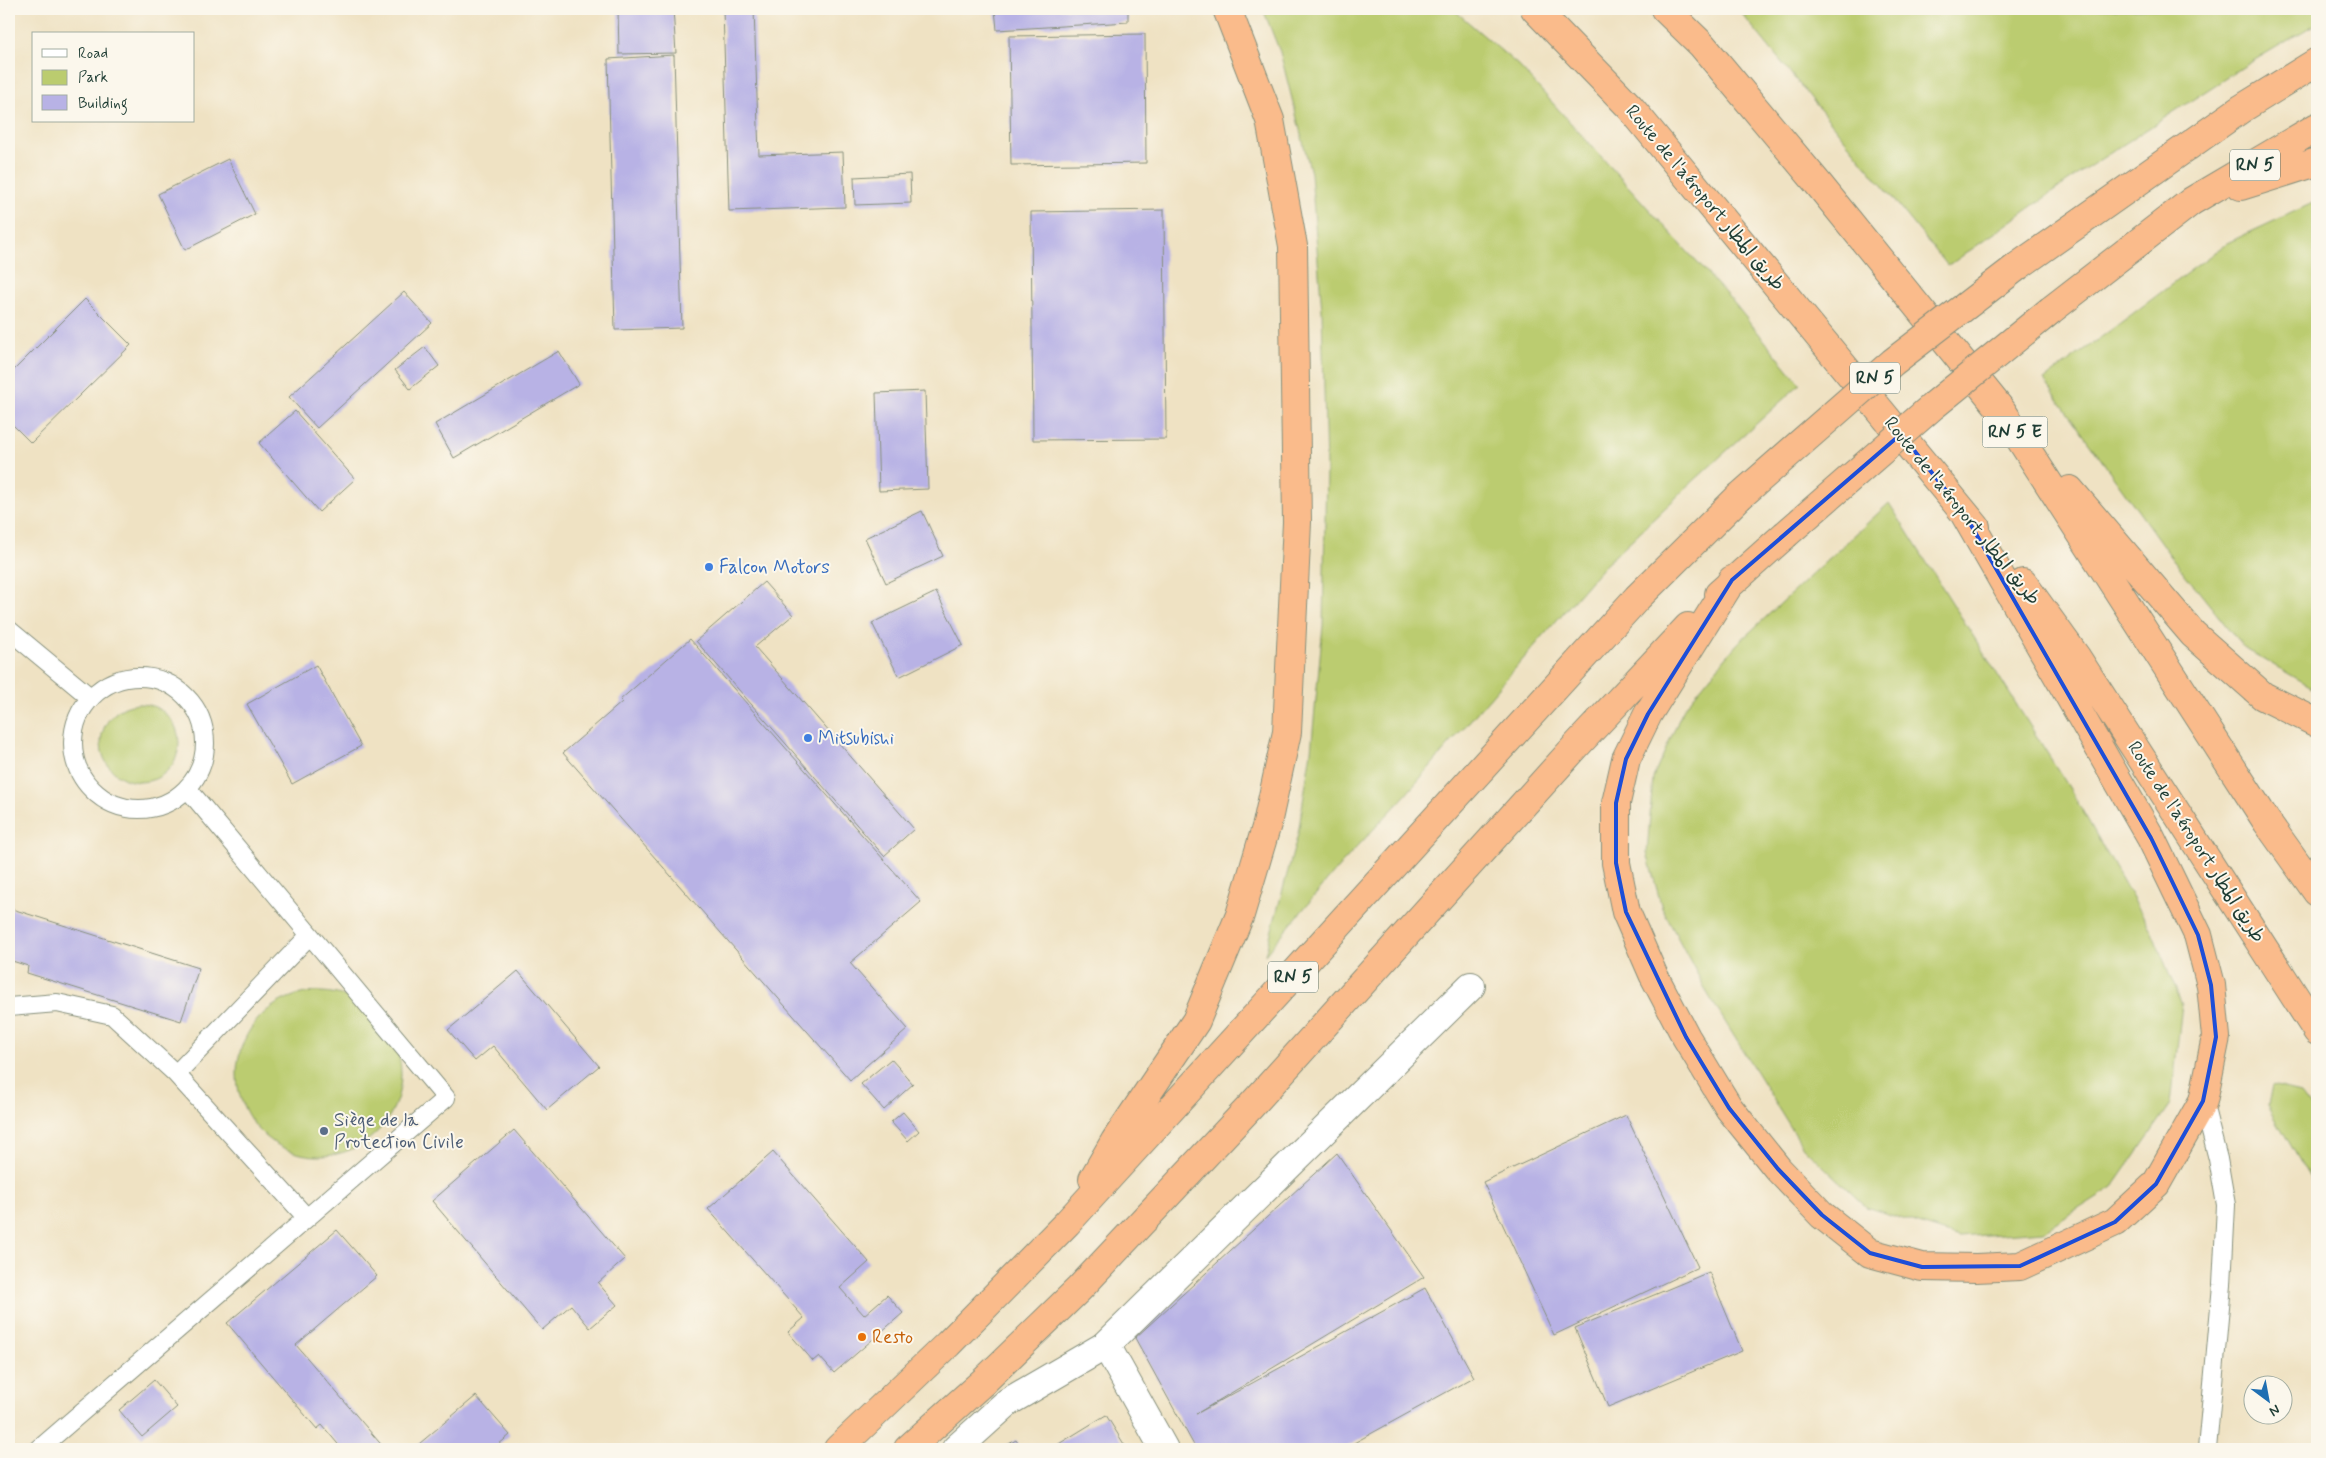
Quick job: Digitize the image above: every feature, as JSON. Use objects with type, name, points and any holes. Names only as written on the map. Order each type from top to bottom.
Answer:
[{"type":"highway","points":[[1067,1223],[1114,1141],[1196,1021],[1240,915],[1267,824],[1287,732],[1297,522],[1293,246],[1270,120],[1228,9]]},
{"type":"highway","name":"Route de l'aéroport طريق المطار","points":[[1535,9],[1630,107],[2022,582],[2077,658],[2317,1031]]},
{"type":"highway","name":"RN 5 E","points":[[1666,9],[1702,46],[1820,186],[2002,411],[2267,822],[2317,892]]},
{"type":"highway","name":"RN 5","points":[[838,1449],[955,1337],[1067,1223],[1637,598],[1739,497],[1893,362],[2018,266],[2241,109],[2317,62]]},
{"type":"highway","name":"RN 5","points":[[908,1449],[984,1381],[1079,1289],[1251,1106],[1571,752],[1732,580],[1933,406],[2051,310],[2192,201],[2317,128]]},
{"type":"highway","points":[[2192,201],[2317,162]]},
{"type":"highway","points":[[2002,411],[2193,634],[2263,696],[2317,723]]},
{"type":"highway","points":[[1732,580],[1648,714],[1626,759],[1616,803],[1616,863],[1626,912],[1652,974],[1686,1037],[1729,1108],[1778,1169],[1822,1215],[1870,1253],[1922,1267],[1976,1268],[2020,1266],[2114,1222],[2156,1184],[2203,1101],[2216,1037],[2211,985],[2198,935],[2151,838],[1964,513]]},
{"type":"street","points":[[956,1449],[1008,1402],[1106,1345],[1472,986]]},
{"type":"street","points":[[1106,1345],[1164,1449]]},
{"type":"lane","points":[[9,630],[91,698]]},
{"type":"lane","points":[[141,677],[160,680],[177,689],[191,702],[200,718],[205,737],[204,755],[198,773],[187,788],[172,800],[155,807],[136,809],[117,806],[101,798],[87,785],[77,769],[73,750],[74,731],[79,714],[91,698],[105,686],[122,679],[141,677]]},
{"type":"lane","points":[[39,1449],[446,1098],[187,788]]},
{"type":"lane","points":[[176,1074],[310,935]]},
{"type":"lane","points":[[9,1007],[57,1002],[112,1015],[176,1074],[307,1218]]},
{"type":"lane","points":[[2203,1101],[2218,1158],[2226,1205],[2222,1285],[2207,1449]]},
{"type":"highlighted area","points":[[1901,434],[1964,513],[2151,838],[2198,935],[2211,985],[2216,1037],[2203,1101],[2156,1184],[2115,1222],[2020,1266],[1922,1267],[1870,1253],[1822,1215],[1778,1169],[1729,1108],[1686,1037],[1626,912],[1616,863],[1616,803],[1626,759],[1648,714],[1732,580]]},
{"type":"green space","points":[[1263,9],[1453,9],[1519,66],[1734,303],[1800,384],[1602,568],[1403,798],[1342,863],[1265,955],[1298,834],[1311,751],[1323,625],[1326,468],[1322,311],[1311,173],[1280,52]]},
{"type":"green space","points":[[1738,9],[2317,9],[2317,23],[2243,67],[2081,172],[1948,266]]},
{"type":"green space","points":[[2317,201],[2317,690],[2244,648],[2172,558],[2044,380],[2227,243]]},
{"type":"green space","points":[[1889,503],[2070,789],[2151,930],[2182,1004],[2171,1104],[2113,1187],[2044,1231],[1959,1237],[1866,1207],[1803,1147],[1709,996],[1662,908],[1647,853],[1653,778],[1684,708],[1737,644]]},
{"type":"green space","points":[[140,704],[155,707],[172,721],[176,728],[179,743],[176,758],[162,775],[155,779],[140,782],[125,779],[108,765],[104,758],[101,743],[104,728],[118,711],[125,707]]},
{"type":"green space","points":[[319,992],[343,996],[364,1006],[377,1016],[387,1029],[397,1050],[401,1074],[397,1098],[387,1119],[377,1132],[364,1142],[343,1152],[319,1156],[295,1152],[274,1142],[261,1132],[251,1119],[241,1098],[237,1074],[241,1050],[251,1029],[261,1016],[274,1006],[295,996]]},
{"type":"green space","points":[[2272,1086],[2301,1093],[2317,1114],[2317,1212],[2315,1187],[2268,1106]]},
{"type":"building","points":[[618,9],[673,9],[676,53],[619,54]]},
{"type":"building","points":[[723,9],[754,9],[759,155],[843,152],[845,207],[729,211]]},
{"type":"building","points":[[995,9],[1128,9],[1128,22],[997,30]]},
{"type":"building","points":[[1145,34],[1146,163],[1011,165],[1009,36]]},
{"type":"building","points":[[674,55],[682,328],[615,330],[608,59]]},
{"type":"building","points":[[228,159],[255,214],[185,250],[158,194]]},
{"type":"building","points":[[910,174],[911,203],[855,205],[854,177]]},
{"type":"building","points":[[1164,210],[1166,439],[1033,440],[1031,212]]},
{"type":"building","points":[[404,292],[432,323],[317,428],[289,397]]},
{"type":"building","points":[[85,299],[131,345],[31,443],[9,421],[9,375]]},
{"type":"building","points":[[425,347],[439,366],[410,389],[395,370]]},
{"type":"building","points":[[559,351],[579,384],[454,458],[435,424]]},
{"type":"building","points":[[925,391],[928,489],[879,491],[876,393]]},
{"type":"building","points":[[295,411],[355,479],[319,512],[259,443]]},
{"type":"building","points":[[922,511],[943,556],[886,583],[865,538]]},
{"type":"building","name":"Mitsubishi","points":[[764,582],[793,615],[755,647],[914,829],[884,856],[696,641]]},
{"type":"building","points":[[936,592],[963,645],[899,677],[872,623]]},
{"type":"building","points":[[690,639],[921,902],[850,963],[908,1029],[850,1080],[563,753]]},
{"type":"building","points":[[316,665],[361,746],[292,784],[247,704]]},
{"type":"building","points":[[9,908],[199,968],[181,1021],[27,973],[28,966],[9,960]]},
{"type":"building","points":[[518,971],[599,1066],[547,1110],[493,1046],[475,1061],[448,1030]]},
{"type":"building","points":[[891,1059],[913,1084],[884,1110],[861,1084]]},
{"type":"building","points":[[903,1112],[919,1131],[908,1141],[891,1122]]},
{"type":"building","points":[[1626,1115],[1698,1267],[1554,1335],[1483,1182]]},
{"type":"building","points":[[514,1130],[625,1259],[598,1283],[617,1305],[590,1328],[571,1305],[542,1330],[432,1201]]},
{"type":"building","points":[[773,1152],[869,1262],[840,1288],[864,1315],[887,1295],[903,1313],[834,1373],[819,1356],[813,1361],[788,1332],[804,1318],[708,1209]]},
{"type":"building","points":[[1337,1153],[1424,1277],[1196,1414],[1425,1288],[1474,1377],[1343,1449],[1196,1449],[1135,1338]]},
{"type":"building","points":[[337,1230],[377,1276],[296,1345],[385,1449],[342,1449],[322,1425],[317,1429],[227,1323]]},
{"type":"building","points":[[1709,1272],[1742,1351],[1608,1407],[1575,1328]]},
{"type":"building","points":[[154,1380],[177,1407],[142,1437],[119,1410]]},
{"type":"building","points":[[476,1396],[510,1435],[493,1449],[413,1449]]},
{"type":"building","points":[[1106,1415],[1127,1449],[1060,1449],[1057,1445]]},
{"type":"building","points":[[1016,1440],[1022,1449],[1000,1449]]},
{"type":"building","points":[[1364,1443],[1367,1449],[1353,1449]]},
{"type":"place","name":"Falcon Motors","points":[[709,567]]},
{"type":"place","name":"Mitsubishi","points":[[808,738]]},
{"type":"place","name":"Siège de la Protection Civile","points":[[324,1131]]},
{"type":"place","name":"Resto","points":[[862,1337]]}]
